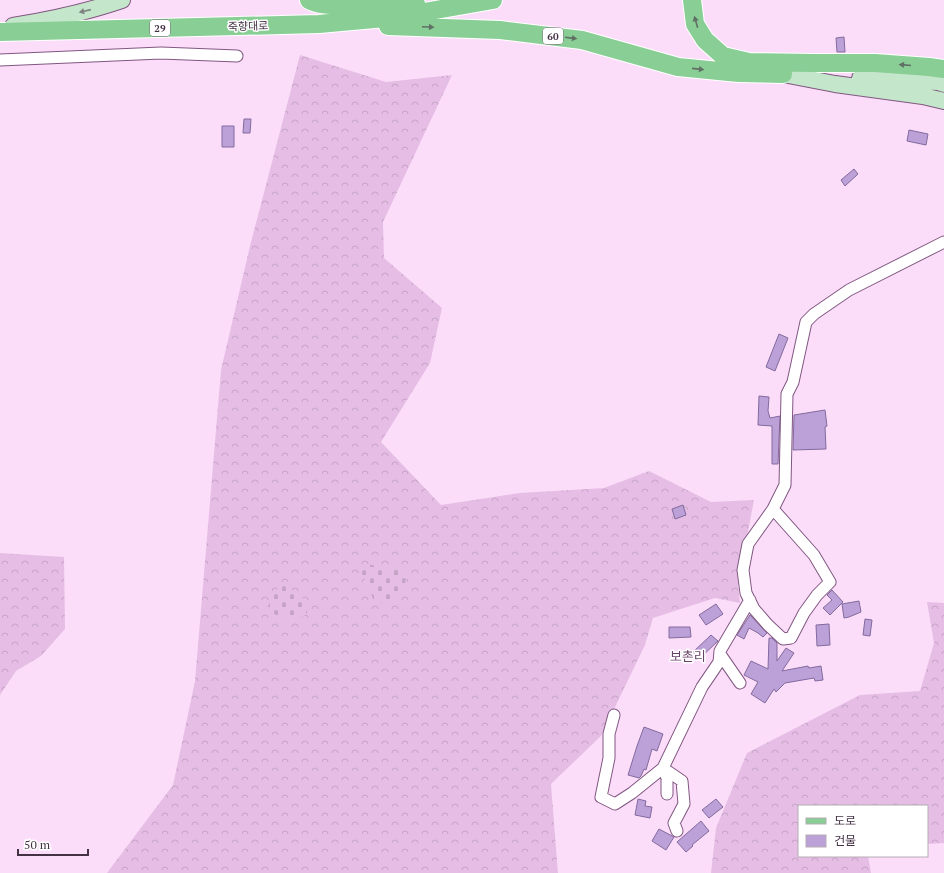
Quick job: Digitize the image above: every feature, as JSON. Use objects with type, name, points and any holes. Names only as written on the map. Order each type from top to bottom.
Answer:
[{"type":"main road","points":[[0,28],[38,22],[98,8],[122,0]]},
{"type":"main road","points":[[309,0],[329,4],[359,5],[485,2]]},
{"type":"main road","points":[[692,0],[695,24],[705,40],[724,56],[749,62],[875,63],[944,69]]},
{"type":"main road","name":"죽향대로","points":[[0,32],[319,24],[396,17],[485,2]]},
{"type":"main road","name":"60","points":[[319,24],[500,30],[582,40],[678,67],[739,73],[840,76],[938,82],[944,84]]},
{"type":"main road","points":[[783,74],[835,84],[923,96],[944,101]]},
{"type":"street","points":[[0,60],[160,53],[237,56]]},
{"type":"street","points":[[773,509],[814,555],[830,582],[817,595],[804,613],[791,638],[783,639],[754,609],[746,593],[743,570],[748,544],[773,509],[785,485],[787,394],[793,382],[806,322],[814,314],[848,290],[944,242]]},
{"type":"street","points":[[614,715],[609,734],[609,758],[601,797],[615,804],[632,793],[663,768],[702,687],[719,662],[720,651],[750,600]]},
{"type":"street","points":[[720,654],[740,683]]},
{"type":"street","points":[[663,768],[667,778],[667,794]]},
{"type":"street","points":[[663,768],[682,781],[684,804],[674,823],[677,831]]},
{"type":"green space","points":[[300,55],[386,82],[452,75],[383,222],[384,258],[442,308],[430,363],[381,442],[441,505],[520,493],[604,488],[649,471],[711,502],[754,500],[738,584],[740,603],[715,598],[653,618],[645,645],[601,736],[551,784],[558,873],[107,873],[173,785],[195,681],[221,370],[250,246]]},
{"type":"green space","points":[[0,553],[64,557],[65,629],[41,656],[16,671],[0,695]]},
{"type":"green space","points":[[363,563],[406,573],[404,592],[393,604],[387,605],[373,599],[362,574]]},
{"type":"green space","points":[[280,584],[298,594],[306,603],[307,613],[301,618],[283,618],[266,610]]},
{"type":"green space","points":[[927,602],[944,603],[944,843],[928,844],[928,805],[798,805],[798,857],[868,857],[871,873],[711,873],[716,828],[747,753],[860,695],[920,691],[934,643]]},
{"type":"building","points":[[844,37],[845,52],[837,52],[836,38]]},
{"type":"building","points":[[244,119],[251,119],[250,133],[243,133]]},
{"type":"building","points":[[222,126],[234,126],[234,147],[222,147]]},
{"type":"building","points":[[909,130],[928,134],[926,145],[907,141]]},
{"type":"building","points":[[854,169],[858,174],[845,186],[841,180]]},
{"type":"building","points":[[779,334],[788,338],[775,371],[766,367]]},
{"type":"building","points":[[759,396],[769,397],[768,411],[770,418],[780,416],[778,464],[772,464],[772,426],[758,425]]},
{"type":"building","points":[[825,410],[827,426],[825,427],[826,449],[793,450],[794,415]]},
{"type":"building","points":[[683,505],[686,515],[675,519],[672,509]]},
{"type":"building","points":[[832,590],[843,602],[830,615],[823,608],[832,600],[827,595]]},
{"type":"building","points":[[859,601],[861,612],[844,618],[842,604]]},
{"type":"building","points":[[716,604],[723,614],[706,625],[699,615]]},
{"type":"building","points":[[750,615],[767,633],[763,637],[749,628],[744,639],[737,635]]},
{"type":"building","points":[[865,619],[872,620],[870,636],[863,635]]},
{"type":"building","points":[[829,624],[830,645],[817,646],[816,625]]},
{"type":"building","points":[[669,627],[690,627],[691,637],[669,638]]},
{"type":"building","points":[[711,635],[718,641],[699,659],[693,652]]},
{"type":"building","points":[[769,638],[772,638],[777,643],[777,661],[786,648],[794,653],[782,671],[808,666],[809,668],[821,666],[823,680],[815,681],[814,678],[785,683],[776,692],[774,689],[765,703],[751,694],[758,682],[744,675],[751,661],[768,669]]},
{"type":"building","points":[[644,727],[663,734],[657,751],[652,749],[646,770],[644,769],[639,778],[628,775]]},
{"type":"building","points":[[638,799],[646,801],[645,806],[652,807],[650,818],[635,815]]},
{"type":"building","points":[[716,799],[723,807],[709,818],[702,810]]},
{"type":"building","points":[[701,821],[709,831],[686,852],[677,842]]},
{"type":"building","points":[[659,829],[674,837],[666,850],[652,841]]},
{"type":"district","name":"보촌리","points":[[688,656]]}]
